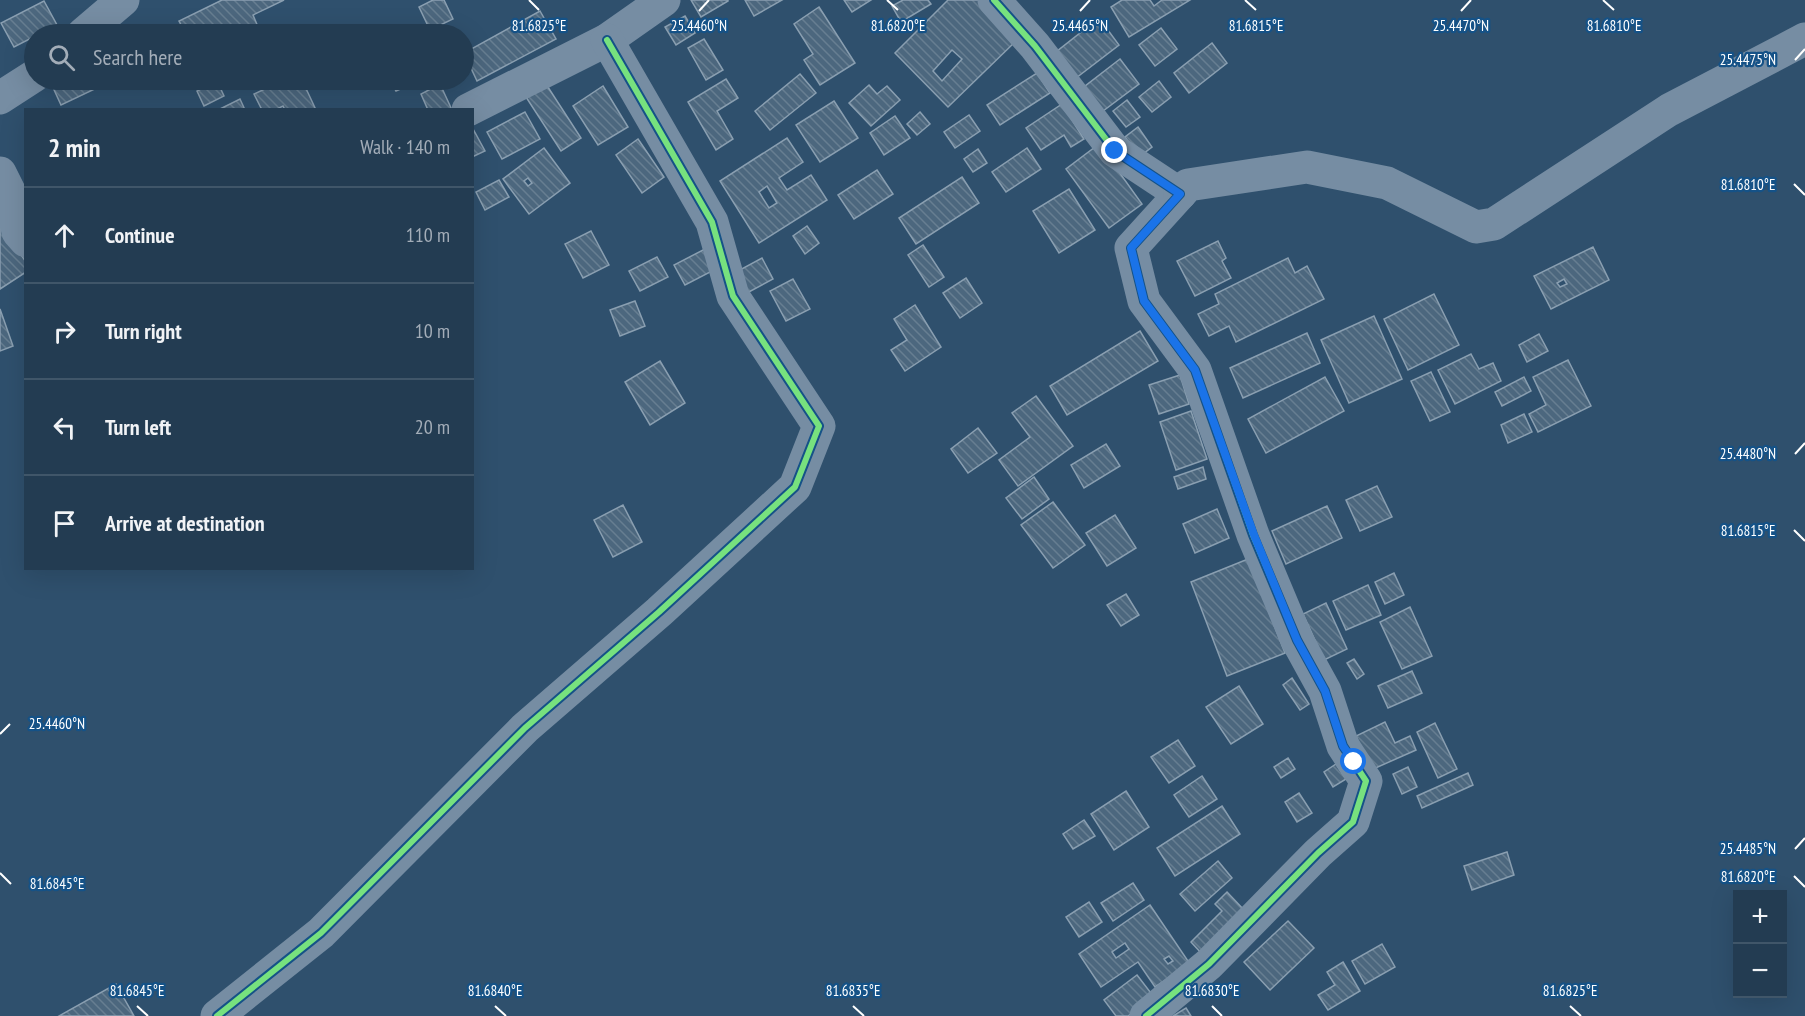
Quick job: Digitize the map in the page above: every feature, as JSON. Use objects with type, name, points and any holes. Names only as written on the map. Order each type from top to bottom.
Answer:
[{"type":"street","points":[[95,24],[123,0]]},
{"type":"street","points":[[472,108],[607,40],[664,0]]},
{"type":"street","points":[[994,0],[1035,46],[1115,151],[1180,194]]},
{"type":"street","points":[[1146,1016],[1209,964],[1318,853],[1353,822],[1366,781],[1343,746],[1325,691],[1297,640],[1258,545],[1195,370],[1144,301],[1131,248],[1188,185],[1306,167],[1387,183],[1476,227],[1494,224],[1669,110],[1805,39]]},
{"type":"street","points":[[217,1016],[321,933],[525,728],[659,612],[795,487],[803,467],[819,426],[733,296],[712,222],[607,40]]},
{"type":"street","points":[[0,98],[24,82]]},
{"type":"street","points":[[0,173],[10,193],[18,232],[24,239]]},
{"type":"building","points":[[222,0],[284,0],[253,15],[257,24],[181,24],[179,21]]},
{"type":"building","points":[[433,0],[444,0],[453,19],[443,24],[427,24],[419,7]]},
{"type":"building","points":[[691,0],[728,0],[728,1],[701,17]]},
{"type":"building","points":[[745,0],[782,0],[754,16]]},
{"type":"building","points":[[844,0],[871,0],[852,12]]},
{"type":"building","points":[[903,0],[928,0],[931,4],[901,22],[892,6]]},
{"type":"building","points":[[948,0],[982,0],[1019,38],[948,107],[895,53]],"holes":[[[952,50],[962,59],[942,81],[933,71]]]},
{"type":"building","points":[[1122,0],[1150,0],[1154,6],[1162,0],[1190,0],[1129,37],[1111,7]]},
{"type":"building","points":[[44,1],[56,24],[24,24],[24,42],[14,47],[1,23]]},
{"type":"building","points":[[819,7],[855,63],[820,85],[804,60],[813,54],[794,24]]},
{"type":"building","points":[[540,11],[556,39],[477,81],[474,75],[474,47]]},
{"type":"building","points":[[685,16],[695,33],[676,45],[665,27]]},
{"type":"building","points":[[1099,18],[1119,45],[1076,78],[1056,52]]},
{"type":"building","points":[[1161,28],[1177,49],[1155,66],[1139,45]]},
{"type":"building","points":[[704,39],[723,70],[706,80],[688,48]]},
{"type":"building","points":[[1212,43],[1227,63],[1189,93],[1174,73]]},
{"type":"building","points":[[1120,59],[1139,84],[1099,114],[1080,90]]},
{"type":"building","points":[[1037,73],[1050,93],[1000,125],[987,105]]},
{"type":"building","points":[[800,74],[816,93],[770,130],[755,111]]},
{"type":"building","points":[[726,79],[738,98],[717,111],[733,139],[716,150],[688,102]]},
{"type":"building","points":[[544,81],[581,138],[561,151],[524,94]]},
{"type":"building","points":[[1159,81],[1171,97],[1152,112],[1139,97]]},
{"type":"building","points":[[869,85],[877,94],[887,86],[900,100],[871,126],[849,103]]},
{"type":"building","points":[[603,86],[628,127],[598,145],[573,106]]},
{"type":"building","points":[[54,90],[93,90],[61,105]]},
{"type":"building","points":[[221,90],[224,96],[204,106],[197,91]]},
{"type":"building","points":[[263,90],[307,90],[315,108],[284,108],[283,106],[261,108],[254,94]]},
{"type":"building","points":[[429,90],[443,90],[451,108],[427,108],[421,94]]},
{"type":"building","points":[[240,99],[244,108],[222,108]]},
{"type":"building","points":[[1127,100],[1140,117],[1126,127],[1113,111]]},
{"type":"building","points":[[834,101],[858,138],[820,162],[796,125]]},
{"type":"building","points":[[1062,104],[1084,139],[1071,147],[1064,135],[1041,150],[1026,128]]},
{"type":"building","points":[[525,112],[540,139],[502,159],[487,132]]},
{"type":"building","points":[[920,112],[930,124],[917,135],[907,124]]},
{"type":"building","points":[[969,115],[980,131],[955,148],[944,132]]},
{"type":"building","points":[[895,116],[910,138],[884,155],[870,133]]},
{"type":"building","points":[[1138,127],[1152,147],[1139,157],[1125,137]]},
{"type":"building","points":[[474,131],[485,151],[474,156]]},
{"type":"building","points":[[787,138],[803,162],[779,178],[787,190],[811,175],[827,200],[759,243],[720,181]],"holes":[[[767,186],[777,203],[769,208],[759,192]]]},
{"type":"building","points":[[638,139],[664,177],[642,193],[616,155]]},
{"type":"building","points":[[1099,144],[1142,204],[1109,228],[1066,169]]},
{"type":"building","points":[[544,148],[570,183],[529,214],[503,179]],"holes":[[[528,178],[532,183],[528,186],[524,181]]]},
{"type":"building","points":[[1027,148],[1041,169],[1006,192],[992,172]]},
{"type":"building","points":[[978,149],[987,163],[973,172],[964,159]]},
{"type":"building","points":[[877,170],[893,194],[854,219],[838,195]]},
{"type":"building","points":[[962,177],[979,203],[916,244],[899,218]]},
{"type":"building","points":[[499,180],[509,197],[485,210],[476,192]]},
{"type":"building","points":[[1069,189],[1095,230],[1059,253],[1033,211]]},
{"type":"building","points":[[0,224],[24,259],[24,273],[0,289]]},
{"type":"building","points":[[807,226],[819,243],[805,254],[793,236]]},
{"type":"building","points":[[591,231],[609,265],[583,278],[565,244]]},
{"type":"building","points":[[1218,241],[1226,258],[1222,261],[1231,278],[1195,296],[1177,261]]},
{"type":"building","points":[[923,245],[944,277],[929,287],[908,255]]},
{"type":"building","points":[[1593,247],[1609,280],[1551,309],[1534,276]],"holes":[[[1564,279],[1567,284],[1560,287],[1557,283]]]},
{"type":"building","points":[[705,249],[716,269],[685,285],[674,265]]},
{"type":"building","points":[[657,257],[668,277],[640,291],[629,271]]},
{"type":"building","points":[[762,258],[773,279],[747,293],[736,272]]},
{"type":"building","points":[[1288,258],[1295,273],[1307,266],[1324,299],[1236,342],[1229,326],[1209,336],[1198,314],[1219,304],[1215,294]]},
{"type":"building","points":[[966,278],[982,303],[960,318],[943,293]]},
{"type":"building","points":[[793,279],[810,309],[786,321],[770,291]]},
{"type":"building","points":[[1434,294],[1459,345],[1408,370],[1384,319]]},
{"type":"building","points":[[635,301],[645,326],[620,336],[610,310]]},
{"type":"building","points":[[915,305],[941,347],[905,371],[891,350],[907,340],[894,319]]},
{"type":"building","points":[[0,309],[13,346],[0,351]]},
{"type":"building","points":[[1374,316],[1402,379],[1349,403],[1321,340]]},
{"type":"building","points":[[1140,331],[1158,361],[1067,415],[1050,386]]},
{"type":"building","points":[[1307,333],[1320,363],[1243,398],[1230,368]]},
{"type":"building","points":[[1539,334],[1548,351],[1527,362],[1519,345]]},
{"type":"building","points":[[1471,354],[1479,369],[1493,363],[1501,381],[1455,404],[1438,370]]},
{"type":"building","points":[[1568,360],[1591,406],[1538,432],[1529,414],[1546,405],[1533,377]]},
{"type":"building","points":[[660,361],[685,403],[650,425],[625,382]]},
{"type":"building","points":[[1431,372],[1450,412],[1430,421],[1411,381]]},
{"type":"building","points":[[1180,375],[1189,404],[1159,414],[1149,385]]},
{"type":"building","points":[[1325,377],[1344,411],[1266,453],[1248,419]]},
{"type":"building","points":[[1524,377],[1531,391],[1502,406],[1495,392]]},
{"type":"building","points":[[1036,396],[1073,446],[1018,486],[999,460],[1030,437],[1012,413]]},
{"type":"building","points":[[1191,411],[1207,459],[1176,470],[1160,422]]},
{"type":"building","points":[[1524,414],[1532,432],[1508,443],[1501,425]]},
{"type":"building","points":[[978,428],[997,453],[968,473],[951,449]]},
{"type":"building","points":[[1106,444],[1120,466],[1084,488],[1071,465]]},
{"type":"building","points":[[1203,467],[1206,479],[1178,489],[1174,477]]},
{"type":"building","points":[[1034,477],[1049,499],[1022,519],[1006,498]]},
{"type":"building","points":[[1377,486],[1392,517],[1360,531],[1346,500]]},
{"type":"building","points":[[1053,502],[1085,545],[1053,568],[1021,525]]},
{"type":"building","points":[[623,505],[642,542],[613,557],[594,520]]},
{"type":"building","points":[[1327,506],[1342,538],[1286,564],[1272,531]]},
{"type":"building","points":[[1217,509],[1229,538],[1195,553],[1183,524]]},
{"type":"building","points":[[1115,515],[1136,548],[1107,566],[1086,533]]},
{"type":"building","points":[[1248,559],[1285,653],[1227,676],[1191,582]]},
{"type":"building","points":[[1394,573],[1404,595],[1385,604],[1375,582]]},
{"type":"building","points":[[1368,585],[1381,615],[1346,630],[1333,601]]},
{"type":"building","points":[[1126,594],[1139,615],[1121,626],[1107,605]]},
{"type":"building","points":[[1326,603],[1347,649],[1324,660],[1303,614]]},
{"type":"building","points":[[1410,607],[1432,656],[1402,669],[1380,622]]},
{"type":"building","points":[[1354,659],[1364,674],[1357,679],[1347,663]]},
{"type":"building","points":[[1412,671],[1422,693],[1388,708],[1378,686]]},
{"type":"building","points":[[1292,678],[1309,704],[1300,710],[1283,685]]},
{"type":"building","points":[[1239,686],[1263,724],[1231,744],[1206,707]]},
{"type":"building","points":[[1385,722],[1395,743],[1410,736],[1416,750],[1371,770],[1356,736]]},
{"type":"building","points":[[1435,723],[1457,769],[1438,778],[1417,732]]},
{"type":"building","points":[[1178,740],[1195,766],[1169,783],[1151,757]]},
{"type":"building","points":[[1288,758],[1295,769],[1281,778],[1274,767]]},
{"type":"building","points":[[1336,764],[1346,779],[1333,787],[1324,772]]},
{"type":"building","points":[[1408,767],[1417,787],[1402,794],[1393,774]]},
{"type":"building","points":[[1468,773],[1473,785],[1422,808],[1417,796]]},
{"type":"building","points":[[1202,776],[1217,799],[1189,817],[1174,795]]},
{"type":"building","points":[[1126,791],[1149,827],[1114,850],[1091,814]]},
{"type":"building","points":[[1299,793],[1312,813],[1297,822],[1285,802]]},
{"type":"building","points":[[1222,806],[1240,834],[1175,876],[1157,848]]},
{"type":"building","points":[[1084,820],[1095,836],[1073,849],[1063,834]]},
{"type":"building","points":[[1507,852],[1514,875],[1472,890],[1464,866]]},
{"type":"building","points":[[1218,861],[1232,878],[1195,911],[1180,894]]},
{"type":"building","points":[[1133,883],[1144,900],[1113,921],[1101,903]]},
{"type":"building","points":[[1227,892],[1245,911],[1202,954],[1191,942],[1222,911],[1215,904]]},
{"type":"building","points":[[1089,902],[1102,922],[1079,937],[1066,917]]},
{"type":"building","points":[[1150,905],[1190,964],[1155,987],[1138,962],[1101,987],[1079,954]],"holes":[[[1125,943],[1129,949],[1116,958],[1112,952]],[[1169,956],[1173,961],[1168,964],[1164,959]]]},
{"type":"building","points":[[1288,921],[1314,948],[1270,990],[1244,962]]},
{"type":"building","points":[[1382,944],[1395,967],[1365,984],[1352,961]]},
{"type":"building","points":[[1343,962],[1360,991],[1328,1010],[1318,995],[1335,985],[1327,972]]},
{"type":"building","points":[[1137,975],[1154,997],[1128,1016],[1116,1016],[1104,1000]]},
{"type":"building","points":[[116,984],[134,1016],[59,1016]]},
{"type":"building","points":[[1186,1008],[1191,1016],[1173,1016]]},
{"type":"cycle path","points":[[994,0],[1035,46],[1115,151],[1180,194],[1131,248],[1144,301],[1195,370],[1253,535],[1297,640],[1325,691],[1343,746],[1366,781],[1353,822],[1318,853],[1209,964],[1146,1016]]},
{"type":"cycle path","points":[[217,1016],[321,933],[525,728],[659,612],[795,487],[819,426],[733,296],[712,222],[607,40]]},
{"type":"route","points":[[1115,151],[1180,194],[1131,248],[1144,301],[1195,370],[1254,535],[1297,640],[1325,691],[1343,746],[1354,762]]}]
